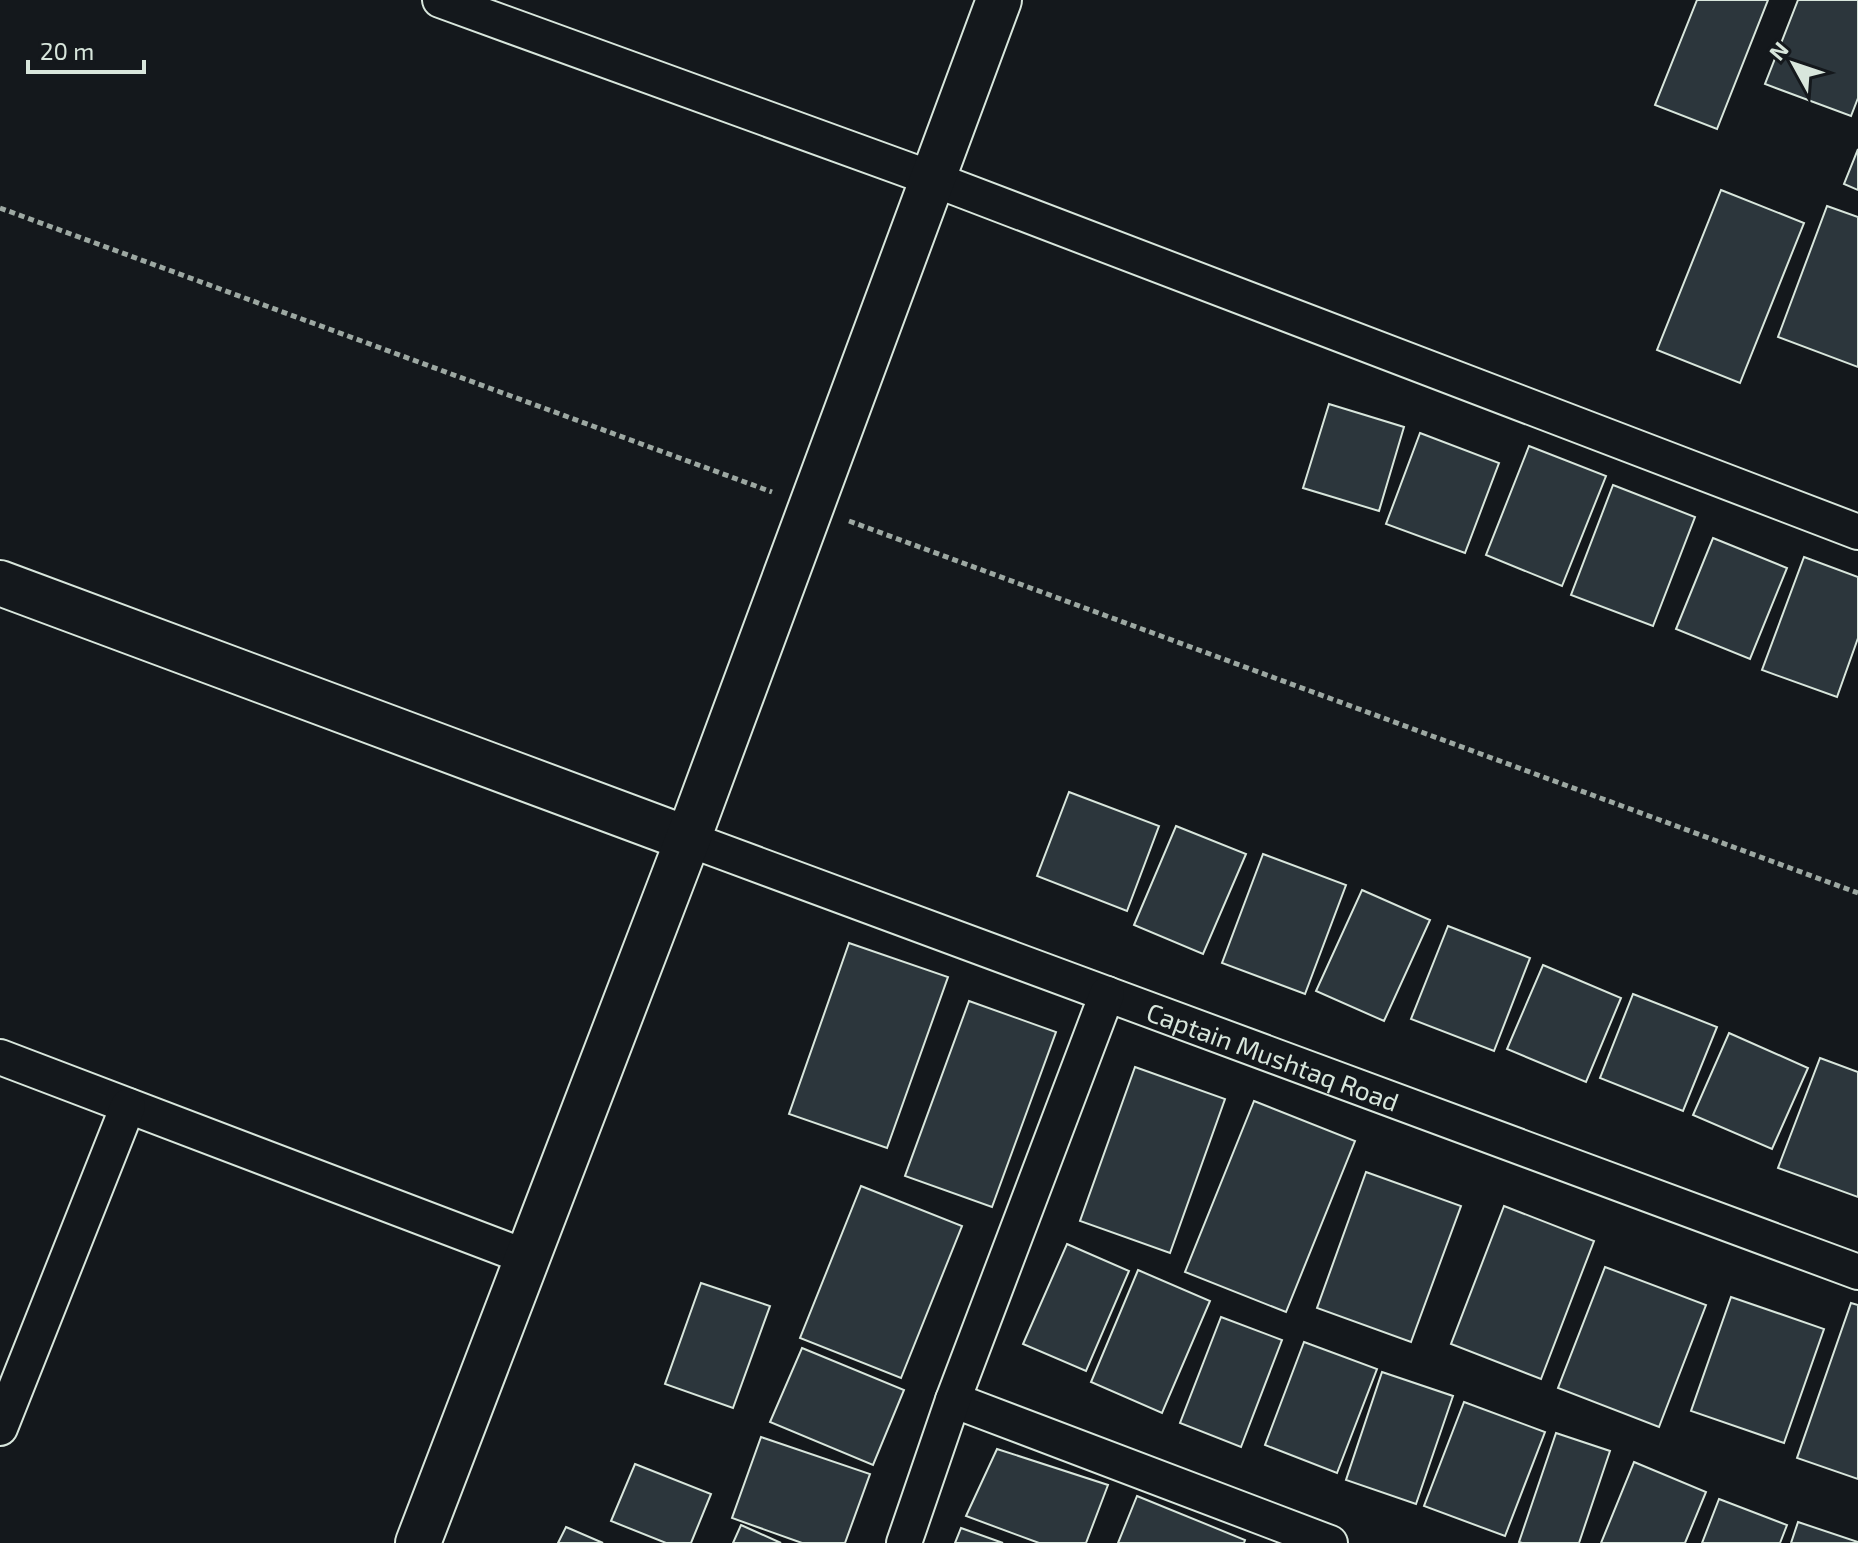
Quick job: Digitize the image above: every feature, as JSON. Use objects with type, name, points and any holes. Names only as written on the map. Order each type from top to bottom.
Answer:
[{"type":"street","points":[[440,0],[933,179],[1858,532]]},
{"type":"street","points":[[418,1543],[688,839],[999,0]]},
{"type":"street","points":[[0,583],[688,839]]},
{"type":"street","name":"Captain Mushtaq Road","points":[[688,839],[1858,1272]]},
{"type":"street","points":[[904,1543],[953,1400],[1107,994]]},
{"type":"street","points":[[0,1057],[526,1257]]},
{"type":"street","points":[[0,1428],[128,1106]]},
{"type":"street","points":[[953,1400],[1310,1540]]},
{"type":"path","points":[[0,208],[1858,893]]},
{"type":"building","points":[[1697,0],[1768,0],[1717,129],[1655,105]]},
{"type":"building","points":[[1798,0],[1858,0],[1858,98],[1851,116],[1765,84]]},
{"type":"building","points":[[1858,149],[1858,190],[1844,184]]},
{"type":"building","points":[[1721,190],[1804,223],[1740,383],[1657,350]]},
{"type":"building","points":[[1827,206],[1858,217],[1858,367],[1778,337]]},
{"type":"building","points":[[1329,404],[1404,427],[1379,511],[1303,488]]},
{"type":"building","points":[[1420,433],[1499,463],[1465,553],[1386,524]]},
{"type":"building","points":[[1529,446],[1606,476],[1562,586],[1486,555]]},
{"type":"building","points":[[1613,485],[1695,517],[1653,626],[1571,595]]},
{"type":"building","points":[[1713,538],[1787,568],[1750,659],[1676,629]]},
{"type":"building","points":[[1804,557],[1858,577],[1858,638],[1837,697],[1762,670]]},
{"type":"building","points":[[1069,792],[1159,826],[1127,911],[1037,876]]},
{"type":"building","points":[[1176,826],[1246,854],[1203,954],[1134,925]]},
{"type":"building","points":[[1263,854],[1346,885],[1305,994],[1222,963]]},
{"type":"building","points":[[1362,890],[1430,920],[1384,1021],[1316,991]]},
{"type":"building","points":[[1448,926],[1530,958],[1494,1051],[1411,1019]]},
{"type":"building","points":[[849,943],[948,977],[887,1148],[789,1114]]},
{"type":"building","points":[[1543,965],[1621,998],[1586,1082],[1507,1049]]},
{"type":"building","points":[[1633,994],[1717,1027],[1683,1111],[1600,1078]]},
{"type":"building","points":[[969,1001],[1056,1032],[992,1207],[905,1176]]},
{"type":"building","points":[[1729,1033],[1808,1068],[1772,1149],[1693,1115]]},
{"type":"building","points":[[1820,1058],[1858,1072],[1858,1197],[1778,1168]]},
{"type":"building","points":[[1135,1067],[1225,1099],[1170,1253],[1080,1221]]},
{"type":"building","points":[[1254,1101],[1355,1141],[1286,1312],[1185,1272]]},
{"type":"building","points":[[1366,1172],[1461,1206],[1411,1342],[1317,1308]]},
{"type":"building","points":[[861,1186],[962,1226],[901,1378],[800,1338]]},
{"type":"building","points":[[1504,1206],[1594,1241],[1541,1379],[1451,1344]]},
{"type":"building","points":[[1067,1244],[1129,1271],[1086,1371],[1023,1344]]},
{"type":"building","points":[[1605,1267],[1706,1305],[1659,1427],[1558,1388]]},
{"type":"building","points":[[1138,1270],[1210,1301],[1162,1413],[1091,1382]]},
{"type":"building","points":[[701,1283],[770,1306],[733,1408],[665,1384]]},
{"type":"building","points":[[1731,1297],[1824,1329],[1784,1443],[1691,1411]]},
{"type":"building","points":[[1851,1303],[1858,1305],[1858,1479],[1797,1458]]},
{"type":"building","points":[[1221,1317],[1282,1340],[1241,1447],[1180,1423]]},
{"type":"building","points":[[1304,1342],[1377,1369],[1337,1473],[1265,1445]]},
{"type":"building","points":[[802,1348],[904,1390],[873,1465],[770,1422]]},
{"type":"building","points":[[1382,1372],[1453,1396],[1416,1504],[1346,1480]]},
{"type":"building","points":[[1464,1402],[1545,1432],[1505,1536],[1424,1506]]},
{"type":"building","points":[[1556,1433],[1610,1451],[1579,1543],[1522,1543],[1519,1542]]},
{"type":"building","points":[[761,1437],[870,1474],[845,1543],[802,1543],[732,1518]]},
{"type":"building","points":[[997,1449],[1108,1485],[1086,1543],[1039,1543],[966,1516]]},
{"type":"building","points":[[1634,1462],[1706,1492],[1685,1543],[1601,1543]]},
{"type":"building","points":[[635,1464],[711,1494],[691,1543],[666,1543],[611,1521]]},
{"type":"building","points":[[1137,1496],[1245,1540],[1244,1543],[1118,1543]]},
{"type":"building","points":[[1719,1499],[1787,1525],[1780,1543],[1702,1543]]},
{"type":"building","points":[[1798,1522],[1858,1542],[1858,1543],[1791,1543]]},
{"type":"building","points":[[741,1525],[781,1543],[733,1543]]},
{"type":"building","points":[[566,1527],[603,1543],[558,1543]]},
{"type":"building","points":[[961,1528],[1003,1543],[955,1543]]}]
